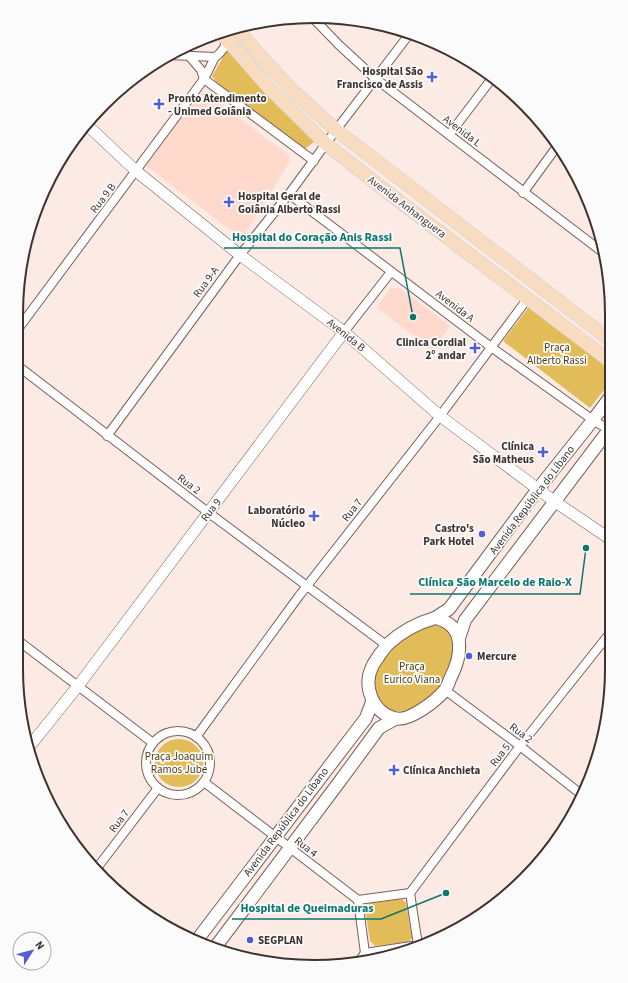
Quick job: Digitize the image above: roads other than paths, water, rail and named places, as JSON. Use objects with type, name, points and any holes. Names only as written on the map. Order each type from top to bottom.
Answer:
[{"type":"main road","name":"Avenida Anhanguera","points":[[240,33],[294,92],[336,130],[605,336]]},
{"type":"main road","name":"Avenida Anhanguera","points":[[226,42],[269,88],[326,144],[394,198],[605,357]]},
{"type":"main road","name":"Avenida República do Líbano","points":[[435,618],[449,609],[538,489],[605,404]]},
{"type":"main road","name":"Avenida República do Líbano","points":[[459,638],[465,620],[605,435]]},
{"type":"main road","points":[[435,618],[445,620],[452,627],[459,638],[458,660],[445,690],[431,703],[412,716],[395,719],[382,712],[372,702],[369,676],[372,666],[386,645],[403,632],[419,623],[435,618]]},
{"type":"main road","name":"Avenida República do Líbano","points":[[200,936],[366,718],[372,702]]},
{"type":"main road","name":"Avenida República do Líbano","points":[[218,944],[379,728],[395,719]]},
{"type":"main road","points":[[326,770],[340,781]]},
{"type":"street","name":"Avenida L","points":[[318,23],[376,79],[523,193],[597,246]]},
{"type":"street","points":[[336,130],[407,38]]},
{"type":"street","name":"Rua 9 B","points":[[23,322],[204,79],[215,57],[219,54],[226,42]]},
{"type":"street","points":[[180,56],[215,57]]},
{"type":"street","points":[[189,56],[201,70],[204,79],[314,161]]},
{"type":"street","points":[[449,136],[489,82]]},
{"type":"street","name":"Avenida B","points":[[90,128],[136,171],[240,255],[344,332],[440,416],[554,501],[605,536]]},
{"type":"street","name":"Rua 9-A","points":[[107,436],[240,255],[289,194],[336,130]]},
{"type":"street","points":[[523,193],[554,150]]},
{"type":"street","name":"Avenida A","points":[[289,194],[491,347],[593,420],[605,426]]},
{"type":"street","name":"Rua 9","points":[[33,742],[78,686],[344,332],[391,272]]},
{"type":"street","name":"Rua 7","points":[[196,737],[307,586],[440,416],[528,298]]},
{"type":"street","name":"Rua 2","points":[[23,370],[107,436],[386,645]]},
{"type":"street","name":"Rua 5","points":[[410,893],[520,746],[605,639]]},
{"type":"street","points":[[23,644],[153,743]]},
{"type":"street","name":"Rua 2","points":[[445,690],[578,792]]},
{"type":"street","points":[[173,732],[188,733],[196,737],[203,744],[208,753],[210,763],[204,782],[197,789],[177,795],[167,793],[158,788],[151,780],[147,771],[146,761],[148,751],[153,743],[160,736],[173,732]]},
{"type":"street","name":"Rua 4","points":[[204,782],[358,900]]},
{"type":"street","name":"Rua 7","points":[[99,865],[158,788]]},
{"type":"street","points":[[363,956],[365,953],[358,900],[410,893],[417,941]]},
{"type":"street","points":[[365,953],[390,950]]},
{"type":"place","name":"Hospital São Francisco de Assis","points":[[432,77]]},
{"type":"place","name":"Pronto Atendimento - Unimed Goiânia","points":[[159,104]]},
{"type":"place","name":"Hospital Geral de Goiânia Alberto Rassi","points":[[229,202]]},
{"type":"place","name":"Hospital do Coração Anis Rassi","points":[[413,317]]},
{"type":"place","name":"Clinica Cordial 2° andar","points":[[475,348]]},
{"type":"place","name":"Clínica São Matheus","points":[[543,452]]},
{"type":"place","name":"Laboratório Núcleo","points":[[314,516]]},
{"type":"place","name":"Castro's Park Hotel","points":[[482,534]]},
{"type":"place","name":"Clínica São Marcelo de Raio-X","points":[[586,548]]},
{"type":"place","name":"Mercure","points":[[469,656]]},
{"type":"place","name":"Clínica Anchieta","points":[[394,770]]},
{"type":"place","name":"Hospital de Queimaduras","points":[[446,893]]},
{"type":"place","name":"SEGPLAN","points":[[250,940]]},
{"type":"park label","name":"Praça Alberto Rassi","points":[[557,353]]},
{"type":"park label","name":"Praça Eurico Viana","points":[[412,672]]},
{"type":"park label","name":"Praça Joaquim Ramos Jube","points":[[179,762]]}]
